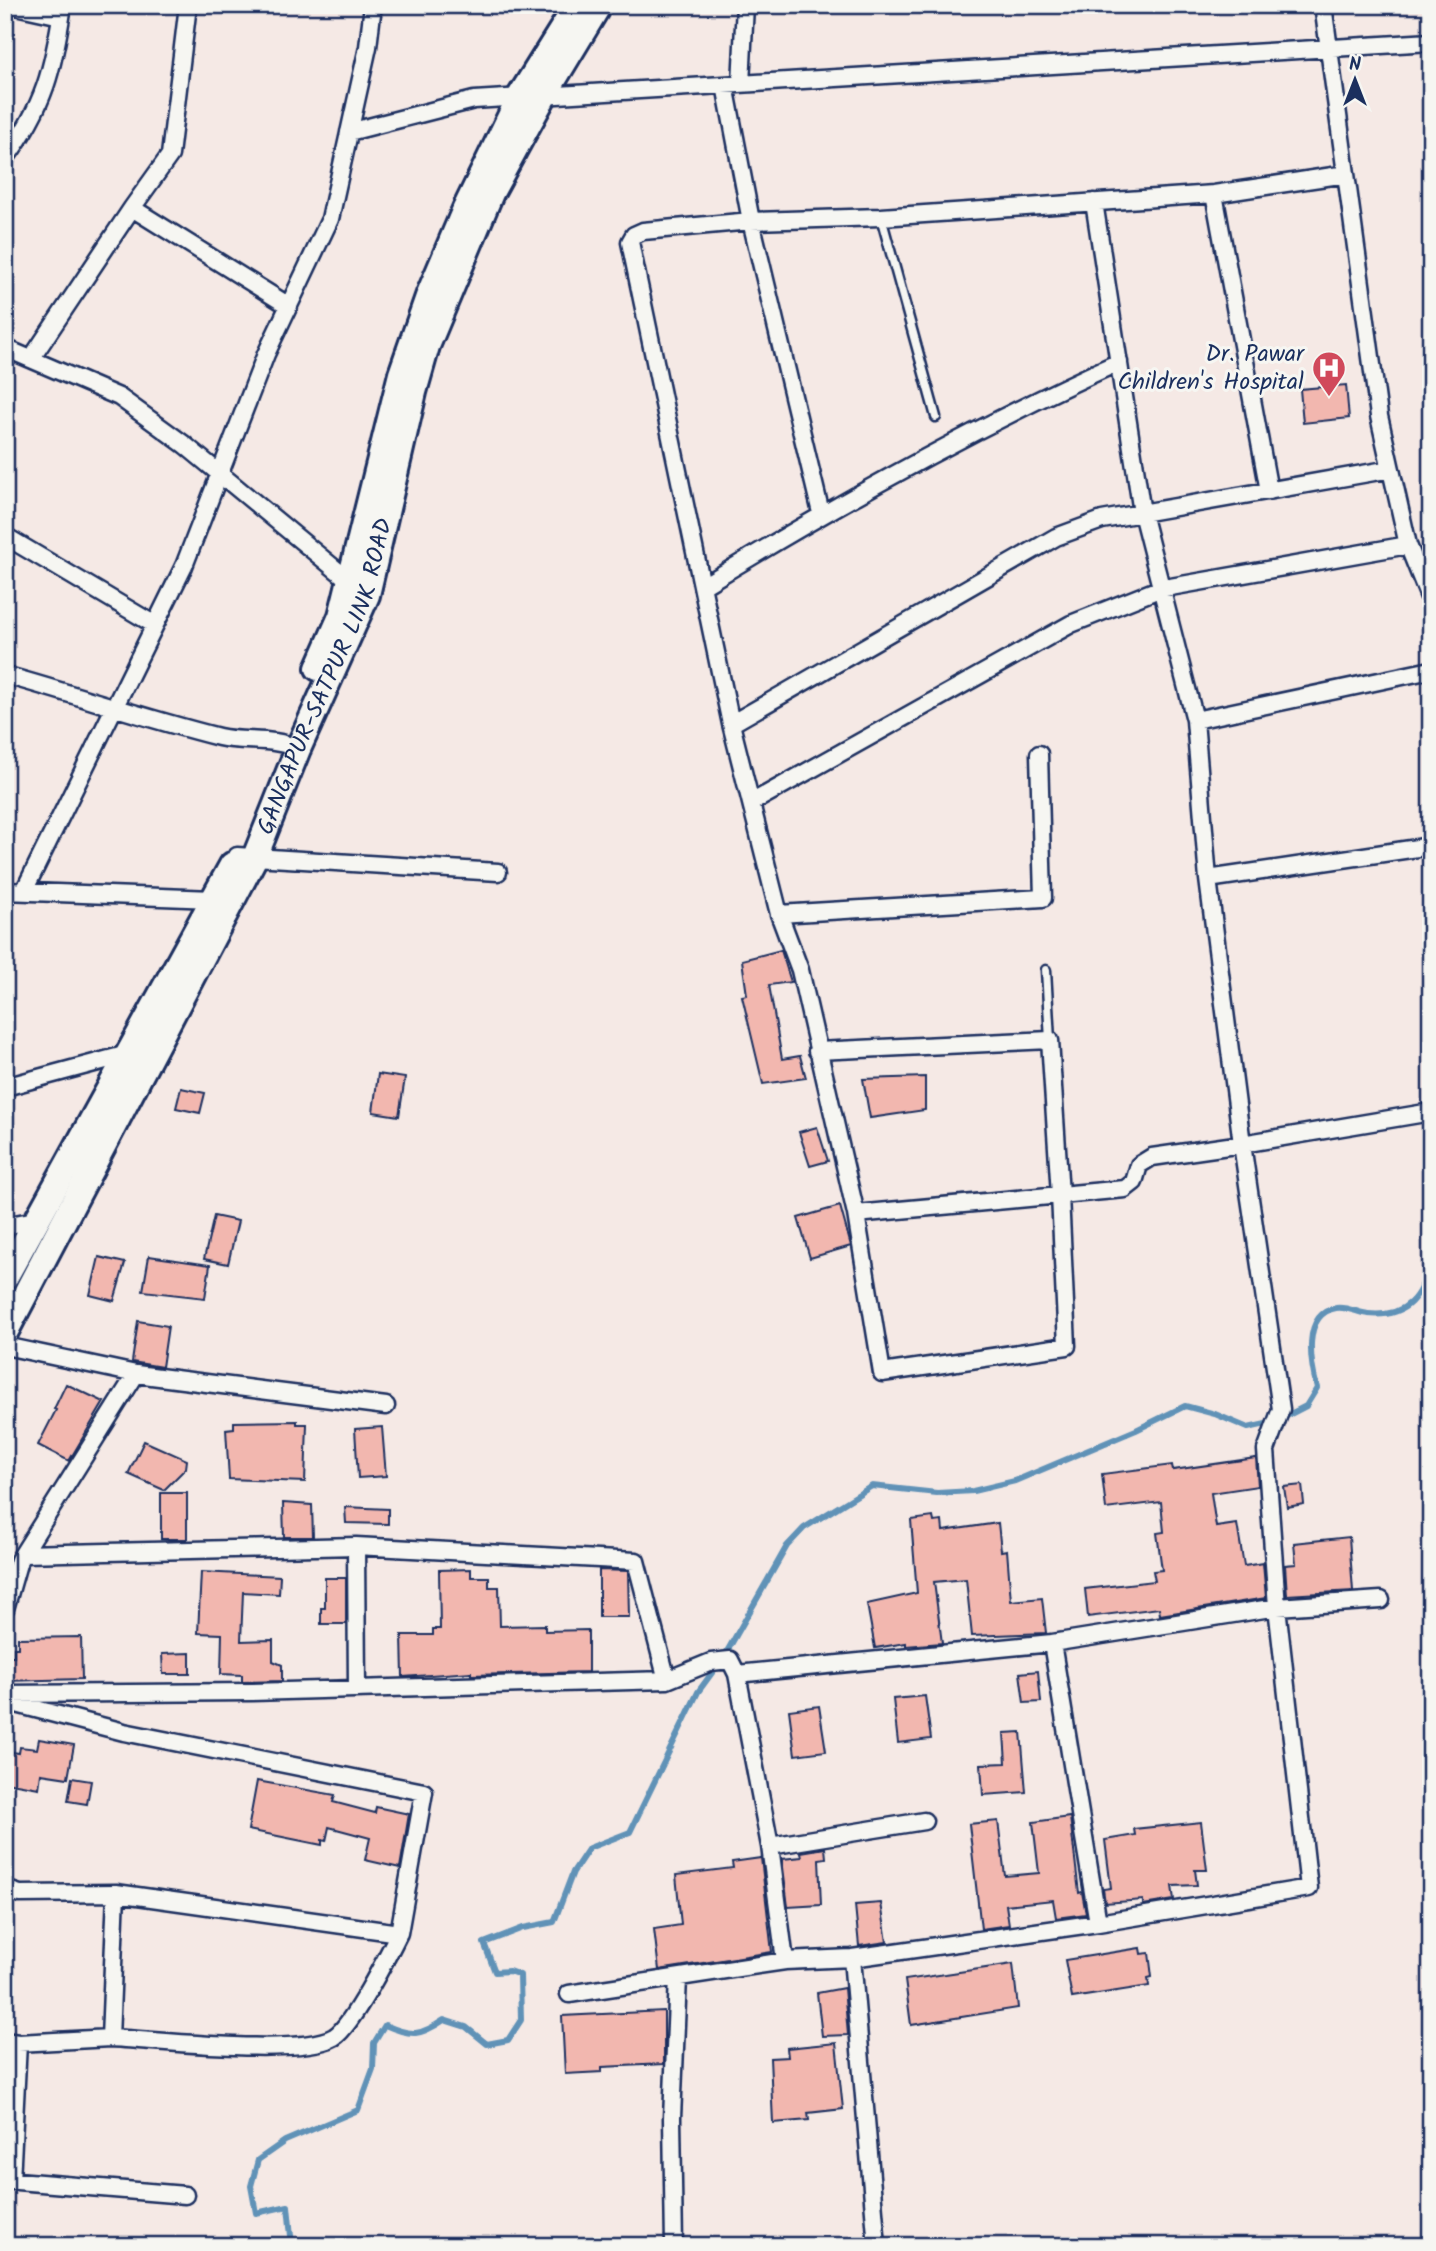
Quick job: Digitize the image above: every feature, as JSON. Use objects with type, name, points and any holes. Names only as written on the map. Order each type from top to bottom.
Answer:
[{"type":"main road","name":"GANGAPUR-SATPUR LINK ROAD","points":[[292,746],[367,595],[414,392],[428,346],[532,96],[577,5]]},
{"type":"main road","name":"GANGAPUR-SATPUR LINK ROAD","points":[[5,1333],[61,1228],[246,856],[292,746],[351,582],[411,340],[465,209],[532,96],[599,5]]},
{"type":"main road","name":"GANGAPUR-SATPUR LINK ROAD","points":[[5,1278],[213,899],[246,856]]},
{"type":"street","points":[[5,159],[43,96],[52,73],[62,10],[11,5]]},
{"type":"street","points":[[31,359],[170,155],[188,5]]},
{"type":"street","points":[[24,891],[184,566],[266,354],[330,219],[368,47],[373,5]]},
{"type":"street","points":[[745,5],[733,84],[751,221],[821,513]]},
{"type":"street","points":[[1323,5],[1379,416],[1408,545],[1431,602]]},
{"type":"street","points":[[349,132],[474,100],[1329,50],[1431,41]]},
{"type":"street","points":[[817,1051],[1050,1040],[1067,1346],[882,1373],[856,1214],[817,1051],[800,970],[779,914],[732,724],[630,242],[634,234],[751,221],[881,217],[1214,194],[1346,174]]},
{"type":"street","points":[[1214,194],[1269,491]]},
{"type":"street","points":[[569,1994],[785,1961],[852,1958],[1098,1923],[1308,1888],[1277,1607],[1266,1450],[1281,1409],[1242,1144],[1208,878],[1195,720],[1159,589],[1142,513],[1094,202]]},
{"type":"street","points":[[132,208],[289,306]]},
{"type":"street","points":[[5,351],[31,359],[119,397],[185,445],[351,582]]},
{"type":"street","points":[[703,586],[821,513],[1013,410],[1119,362]]},
{"type":"street","points":[[732,724],[1056,537],[1102,520],[1391,469]]},
{"type":"street","points":[[5,536],[155,625]]},
{"type":"street","points":[[751,803],[1072,624],[1159,589],[1408,545]]},
{"type":"street","points":[[1195,720],[1431,670]]},
{"type":"street","points":[[5,675],[116,705],[157,722],[241,742],[292,746]]},
{"type":"street","points":[[779,914],[1043,898],[1040,754]]},
{"type":"street","points":[[1208,878],[1431,846]]},
{"type":"street","points":[[246,856],[498,872]]},
{"type":"street","points":[[5,891],[213,899]]},
{"type":"street","points":[[5,1087],[128,1054]]},
{"type":"street","points":[[856,1214],[1125,1189],[1135,1182],[1139,1166],[1152,1157],[1431,1112]]},
{"type":"street","points":[[5,1226],[38,1218],[61,1228]]},
{"type":"street","points":[[5,1346],[136,1374],[386,1406]]},
{"type":"street","points":[[5,1609],[23,1554],[136,1374]]},
{"type":"street","points":[[23,1554],[356,1546],[636,1561],[667,1680]]},
{"type":"street","points":[[356,1546],[357,1689]]},
{"type":"street","points":[[5,1694],[357,1689],[667,1680],[711,1662],[734,1667],[1052,1643],[1277,1607],[1381,1600]]},
{"type":"street","points":[[1052,1643],[1098,1923]]},
{"type":"street","points":[[734,1667],[770,1846],[785,1961]]},
{"type":"street","points":[[5,1701],[124,1732],[424,1792],[399,1933],[370,1990],[335,2037],[290,2048],[110,2038],[12,2042],[8,2181],[185,2195]]},
{"type":"street","points":[[770,1846],[924,1821]]},
{"type":"street","points":[[5,1889],[20,1894],[116,1893],[399,1933]]},
{"type":"street","points":[[110,2038],[116,1893]]},
{"type":"street","points":[[852,1958],[877,2246]]},
{"type":"street","points":[[674,2246],[672,2118],[678,1978]]},
{"type":"lane","points":[[881,217],[936,417]]},
{"type":"lane","points":[[1046,970],[1050,1040]]},
{"type":"building","points":[[1346,385],[1349,418],[1303,423],[1300,389]]},
{"type":"building","points":[[781,950],[791,982],[769,985],[782,1059],[800,1056],[806,1078],[763,1084],[742,996],[747,995],[742,960]]},
{"type":"building","points":[[378,1074],[405,1078],[399,1116],[373,1112]]},
{"type":"building","points":[[925,1077],[925,1110],[870,1118],[863,1079]]},
{"type":"building","points":[[181,1088],[205,1093],[200,1113],[176,1108]]},
{"type":"building","points":[[817,1127],[828,1161],[810,1166],[799,1132]]},
{"type":"building","points":[[840,1206],[851,1246],[810,1258],[798,1218]]},
{"type":"building","points":[[214,1216],[238,1221],[228,1264],[204,1259]]},
{"type":"building","points":[[149,1256],[210,1265],[205,1298],[143,1291]]},
{"type":"building","points":[[99,1257],[125,1263],[114,1301],[90,1295]]},
{"type":"building","points":[[138,1321],[168,1326],[162,1367],[132,1362]]},
{"type":"building","points":[[66,1384],[104,1402],[69,1461],[38,1445]]},
{"type":"building","points":[[297,1421],[297,1424],[307,1424],[305,1482],[229,1479],[226,1429],[234,1428],[234,1422]]},
{"type":"building","points":[[382,1427],[386,1476],[358,1478],[355,1429]]},
{"type":"building","points":[[144,1441],[187,1460],[186,1468],[164,1490],[128,1474]]},
{"type":"building","points":[[1256,1458],[1258,1486],[1211,1493],[1216,1527],[1237,1524],[1244,1566],[1263,1563],[1266,1598],[1160,1615],[1159,1608],[1088,1617],[1085,1589],[1155,1581],[1153,1571],[1162,1570],[1157,1533],[1164,1532],[1161,1502],[1106,1509],[1102,1474],[1172,1465],[1173,1470]]},
{"type":"building","points":[[1302,1485],[1304,1504],[1287,1507],[1284,1487]]},
{"type":"building","points":[[161,1493],[187,1493],[187,1539],[161,1539]]},
{"type":"building","points":[[283,1503],[312,1505],[313,1537],[284,1537]]},
{"type":"building","points":[[345,1507],[388,1509],[388,1524],[346,1523]]},
{"type":"building","points":[[933,1517],[934,1522],[942,1521],[943,1531],[998,1523],[1001,1551],[1007,1550],[1011,1601],[1042,1598],[1046,1633],[972,1636],[966,1579],[934,1582],[942,1643],[906,1646],[906,1643],[875,1648],[867,1604],[917,1593],[911,1520]]},
{"type":"building","points":[[1349,1537],[1353,1591],[1287,1595],[1285,1565],[1296,1564],[1294,1543]]},
{"type":"building","points":[[471,1569],[471,1577],[489,1577],[489,1587],[499,1587],[500,1626],[545,1625],[545,1631],[588,1630],[588,1672],[471,1675],[471,1672],[403,1677],[402,1635],[433,1635],[433,1629],[440,1629],[439,1570]]},
{"type":"building","points":[[599,1570],[628,1571],[629,1617],[599,1617]]},
{"type":"building","points":[[201,1572],[280,1576],[279,1594],[243,1592],[241,1641],[273,1640],[273,1661],[282,1665],[282,1681],[242,1682],[242,1675],[221,1674],[222,1634],[198,1633]]},
{"type":"building","points":[[325,1578],[346,1578],[346,1624],[321,1624],[321,1608],[325,1608]]},
{"type":"building","points":[[81,1637],[82,1679],[5,1681],[5,1665],[10,1665],[10,1656],[14,1656],[14,1648],[18,1648],[18,1638]]},
{"type":"building","points":[[190,1653],[190,1674],[163,1674],[162,1654]]},
{"type":"building","points":[[1038,1671],[1041,1702],[1024,1703],[1020,1673]]},
{"type":"building","points":[[925,1696],[931,1739],[898,1743],[893,1699]]},
{"type":"building","points":[[819,1706],[826,1751],[795,1755],[789,1710]]},
{"type":"building","points":[[1021,1732],[1026,1792],[983,1795],[981,1764],[1006,1763],[1004,1733]]},
{"type":"building","points":[[39,1739],[74,1745],[68,1778],[41,1774],[39,1788],[5,1782],[5,1751],[19,1753],[20,1747],[37,1749]]},
{"type":"building","points":[[72,1778],[91,1781],[87,1804],[68,1801]]},
{"type":"building","points":[[257,1781],[335,1795],[333,1802],[375,1813],[376,1807],[409,1814],[400,1868],[365,1860],[370,1838],[329,1827],[326,1841],[322,1840],[322,1845],[248,1830]]},
{"type":"building","points":[[1070,1817],[1079,1893],[1082,1892],[1086,1914],[1056,1918],[1053,1900],[1006,1905],[1009,1925],[981,1929],[969,1824],[998,1821],[1005,1876],[1039,1873],[1033,1822]]},
{"type":"building","points":[[1201,1822],[1207,1870],[1195,1870],[1197,1885],[1172,1886],[1174,1900],[1143,1905],[1143,1900],[1105,1903],[1103,1889],[1111,1888],[1105,1840],[1135,1835],[1134,1829]]},
{"type":"building","points":[[825,1848],[826,1858],[819,1859],[821,1905],[788,1907],[782,1859],[802,1857],[801,1852]]},
{"type":"building","points":[[761,1858],[772,1952],[659,1970],[654,1929],[681,1925],[676,1875],[733,1868],[732,1862]]},
{"type":"building","points":[[881,1903],[887,1942],[859,1946],[855,1905]]},
{"type":"building","points":[[1140,1948],[1141,1954],[1149,1953],[1152,1977],[1148,1978],[1149,1986],[1072,1998],[1065,1960]]},
{"type":"building","points":[[1013,1964],[1018,2008],[911,2025],[905,1980]]},
{"type":"building","points":[[844,1988],[848,2035],[822,2036],[817,1993]]},
{"type":"building","points":[[664,2011],[664,2064],[602,2067],[602,2072],[565,2074],[562,2016]]},
{"type":"building","points":[[836,2043],[843,2109],[808,2113],[809,2120],[773,2123],[770,2058],[788,2057],[787,2048]]},
{"type":"waterway","points":[[292,2246],[288,2206],[256,2213],[251,2186],[258,2160],[285,2141],[358,2110],[373,2069],[374,2043],[385,2025],[402,2032],[416,2033],[444,2020],[466,2027],[487,2044],[508,2040],[521,2020],[520,1975],[509,1971],[495,1972],[484,1943],[523,1928],[554,1922],[573,1872],[589,1848],[630,1832],[698,1692],[725,1655],[787,1546],[804,1528],[872,1486],[937,1493],[973,1491],[1015,1481],[1136,1430],[1185,1406],[1215,1414],[1248,1428],[1275,1422],[1306,1406],[1317,1388],[1311,1354],[1313,1330],[1317,1320],[1325,1312],[1336,1308],[1368,1314],[1382,1314],[1403,1308],[1423,1285],[1431,1262]]},
{"type":"place","name":"Dr. Pawar Children's Hospital","points":[[1329,398]]}]
